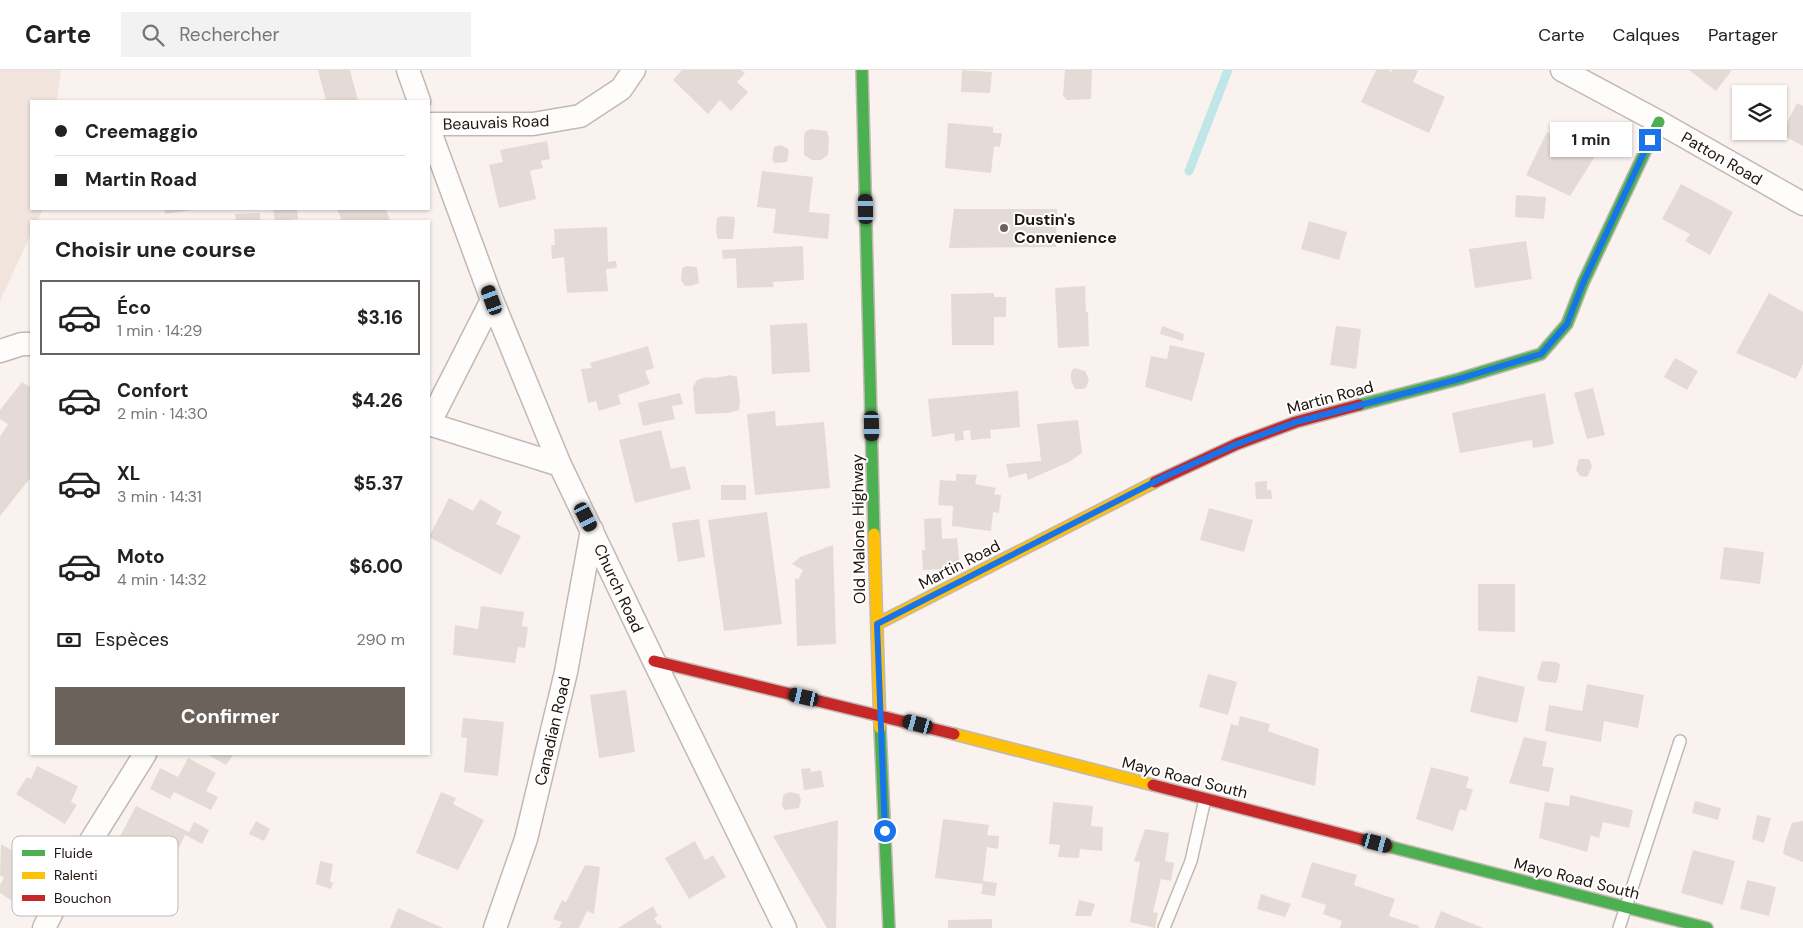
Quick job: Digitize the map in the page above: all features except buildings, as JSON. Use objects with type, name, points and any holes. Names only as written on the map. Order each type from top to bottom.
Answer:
[{"type":"street","points":[[408,70],[419,100]]},
{"type":"street","name":"Beauvais Road","points":[[430,124],[533,124],[580,116],[621,89],[634,70]]},
{"type":"street","name":"Old Malone Highway","points":[[862,70],[879,715],[889,928]]},
{"type":"street","name":"Patton Road","points":[[1562,70],[1659,122],[1803,204]]},
{"type":"street","name":"Martin Road","points":[[877,624],[1164,477],[1237,444],[1296,422],[1459,379],[1541,354],[1567,324],[1583,283],[1659,122]]},
{"type":"street","name":"Church Road","points":[[430,132],[492,300],[560,465],[785,928]]},
{"type":"street","points":[[430,422],[492,300]]},
{"type":"street","points":[[0,351],[22,344],[30,344]]},
{"type":"street","points":[[430,424],[560,465]]},
{"type":"street","name":"Canadian Road","points":[[495,928],[526,839],[566,672],[592,530]]},
{"type":"street","name":"Mayo Road South","points":[[654,661],[879,715],[1707,928]]},
{"type":"street","points":[[93,836],[143,755]]},
{"type":"street","points":[[44,928],[50,916]]},
{"type":"lane","points":[[1619,928],[1680,741]]},
{"type":"lane","points":[[1164,928],[1192,861],[1205,799]]},
{"type":"shaded area","points":[[0,70],[61,70],[57,100],[30,100],[30,210],[42,210],[38,220],[30,220],[30,236],[0,301]]},
{"type":"waterway","points":[[1189,171],[1228,70]]},
{"type":"traffic: fast","points":[[862,70],[874,534]]},
{"type":"traffic: fast","points":[[1359,405],[1459,379],[1541,354],[1567,324],[1583,283],[1659,122]]},
{"type":"traffic: fast","points":[[880,728],[889,928]]},
{"type":"traffic: fast","points":[[1387,846],[1707,928]]},
{"type":"traffic: slow","points":[[877,624],[1155,482]]},
{"type":"traffic: slow","points":[[874,534],[880,728]]},
{"type":"traffic: slow","points":[[954,734],[1153,785]]},
{"type":"traffic: jam","points":[[1155,482],[1237,444],[1296,422],[1359,405]]},
{"type":"traffic: jam","points":[[654,661],[954,734]]},
{"type":"traffic: jam","points":[[1153,785],[1387,846]]},
{"type":"place","name":"Dustin's Convenience","points":[[1004,228]]},
{"type":"route","points":[[885,831],[879,715],[877,624],[1164,477],[1237,444],[1296,422],[1459,379],[1541,354],[1567,324],[1583,283],[1650,140]]}]
